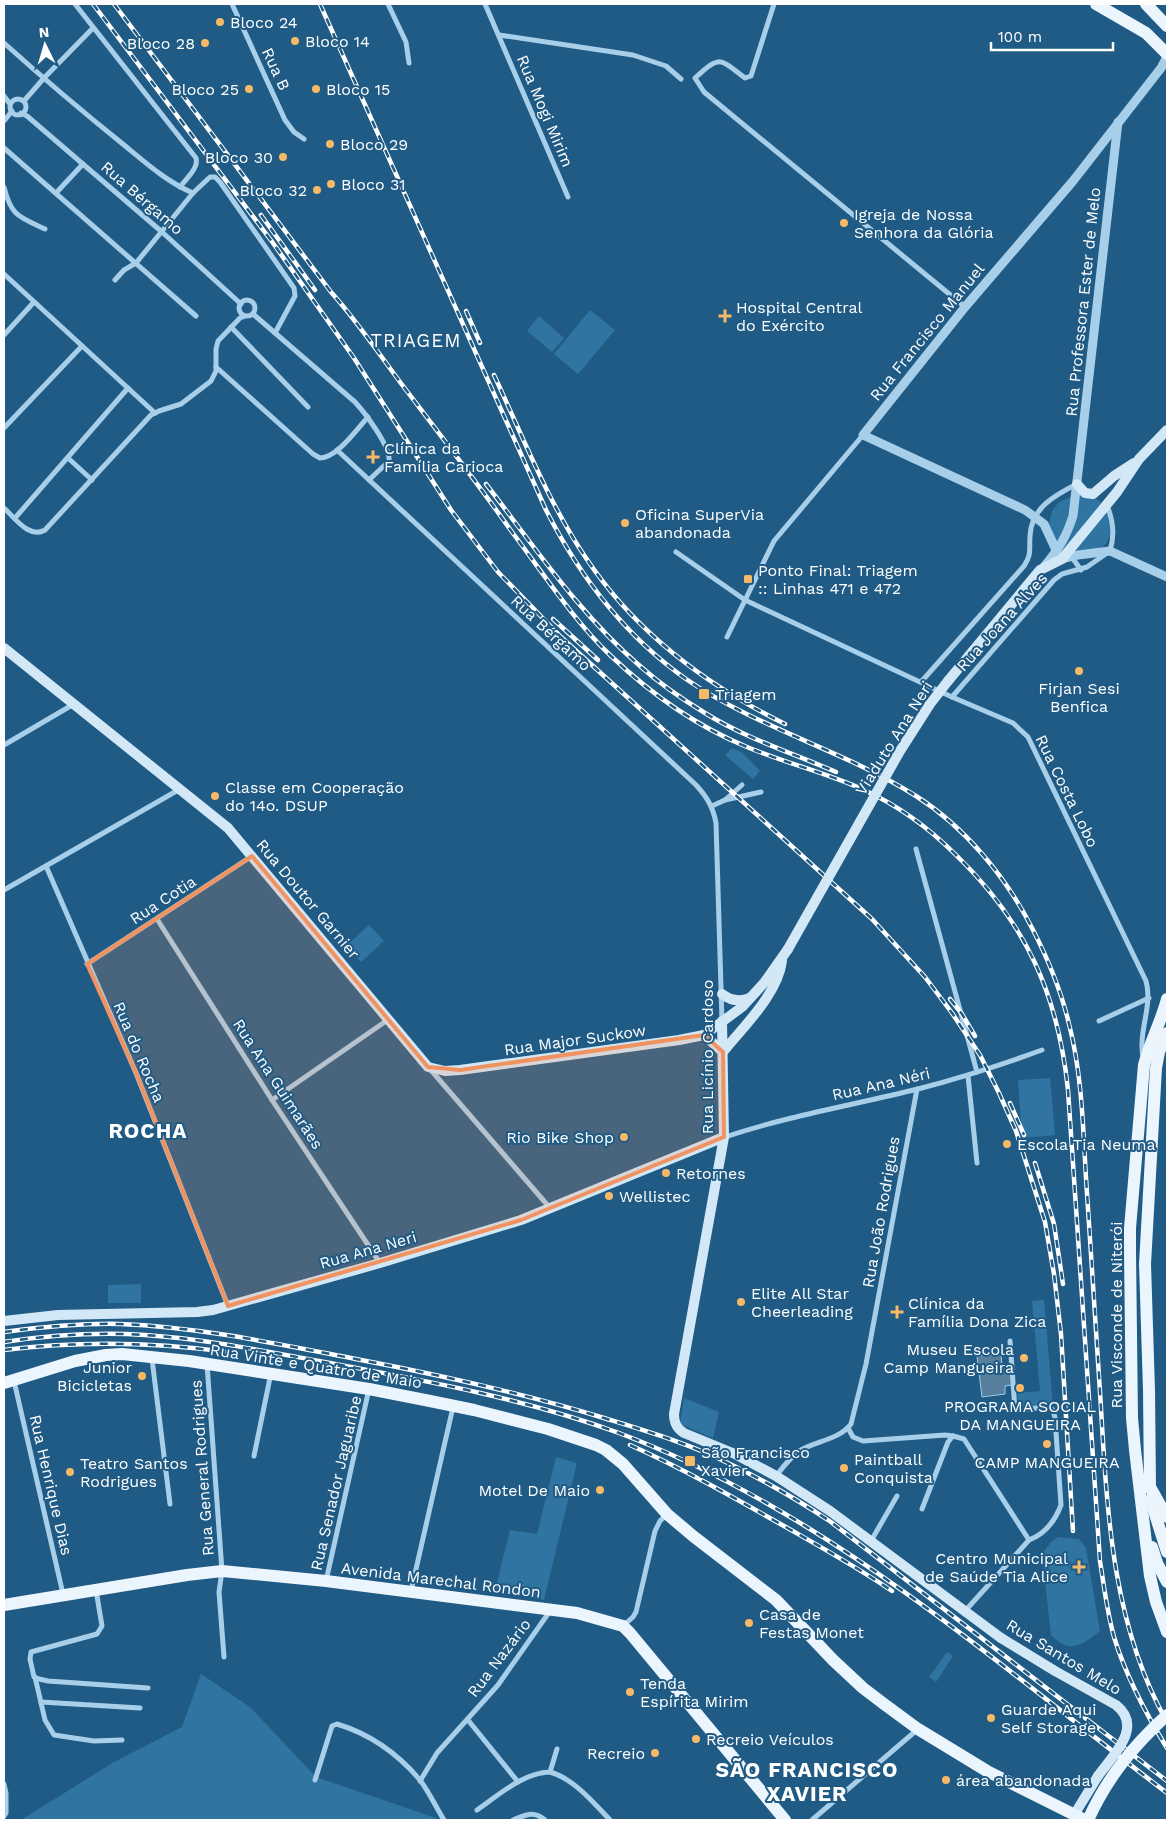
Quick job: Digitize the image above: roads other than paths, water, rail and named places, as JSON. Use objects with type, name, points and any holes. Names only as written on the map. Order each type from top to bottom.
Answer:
[{"type":"main road","points":[[1096,4],[1146,33],[1167,55]]},
{"type":"main road","points":[[1146,4],[1159,15],[1167,26]]},
{"type":"main road","points":[[1063,556],[1116,492],[1139,459],[1167,430]]},
{"type":"main road","points":[[1077,484],[1085,493],[1093,494],[1114,476],[1139,459]]},
{"type":"main road","name":"Viaduto Ana Neri","points":[[722,1022],[750,998],[785,953],[900,752],[930,704],[1040,570],[1063,556]]},
{"type":"main road","name":"Rua Doutor Garnier","points":[[4,648],[228,828],[428,1067]]},
{"type":"main road","name":"Viaduto Ana Neri","points":[[723,1052],[760,1007],[779,974],[785,953]]},
{"type":"main road","points":[[722,994],[732,999],[744,1000],[750,998]]},
{"type":"main road","name":"Rua Visconde de Niterói","points":[[1167,999],[1163,1016],[1149,1046],[1144,1065],[1130,1228],[1132,1418],[1150,1576],[1156,1602],[1167,1632]]},
{"type":"main road","name":"Rua Licínio Cardoso","points":[[675,1424],[674,1408],[724,1137],[722,1022]]},
{"type":"main road","name":"Rua Major Suckow","points":[[428,1067],[445,1071],[460,1070],[679,1040],[704,1034],[722,1022]]},
{"type":"main road","name":"Rua Visconde de Niterói","points":[[1167,1033],[1159,1052],[1156,1068],[1146,1253],[1150,1487],[1167,1517]]},
{"type":"main road","points":[[704,1034],[723,1052]]},
{"type":"main road","name":"Rua Ana Neri","points":[[4,1320],[58,1315],[200,1312],[228,1306],[501,1226],[724,1137]]},
{"type":"main road","points":[[1130,1228],[1147,1228]]},
{"type":"main road","points":[[1130,1251],[1146,1253]]},
{"type":"main road","name":"Rua Vinte e Quatro de Maio","points":[[9,1382],[90,1357],[122,1354],[271,1373],[370,1389],[511,1419],[571,1436],[601,1448],[618,1459],[667,1514],[776,1600],[833,1660],[863,1688],[918,1729],[987,1771],[1085,1819]]},
{"type":"main road","name":"Rua Santos Melo","points":[[675,1424],[684,1433],[735,1454],[776,1476],[830,1511],[1001,1638],[1116,1705],[1124,1712],[1127,1718],[1127,1734],[1098,1776],[1085,1819]]},
{"type":"main road","points":[[1150,1487],[1154,1511],[1167,1552]]},
{"type":"main road","points":[[1143,1520],[1157,1562],[1167,1582]]},
{"type":"main road","name":"Avenida Marechal Rondon","points":[[4,1605],[96,1589],[222,1571],[411,1591],[577,1613],[623,1626]]},
{"type":"main road","points":[[623,1626],[785,1820]]},
{"type":"main road","points":[[1085,1819],[1125,1758],[1167,1715]]},
{"type":"main road","points":[[1085,1819],[1119,1772],[1151,1734],[1167,1721]]},
{"type":"street","points":[[75,4],[196,158],[195,168],[180,187]]},
{"type":"street","name":"Rua B","points":[[232,4],[285,120],[294,132],[304,139]]},
{"type":"street","points":[[388,4],[406,42],[409,63]]},
{"type":"street","name":"Rua Mogi Mirim","points":[[485,4],[568,197]]},
{"type":"street","points":[[774,4],[751,76],[745,78],[723,61],[716,61],[711,63],[695,78],[704,92],[965,307]]},
{"type":"street","points":[[24,100],[93,28]]},
{"type":"street","points":[[499,35],[633,55],[666,66],[682,79]]},
{"type":"street","points":[[4,43],[157,172],[193,193]]},
{"type":"street","name":"Rua Francisco Manuel","points":[[727,637],[774,540],[965,307],[1073,181],[1161,68],[1167,55]]},
{"type":"street","points":[[4,96],[11,103],[12,113]]},
{"type":"street","points":[[11,103],[17,99],[24,100]]},
{"type":"street","points":[[4,121],[12,113],[24,114],[26,106],[24,100]]},
{"type":"street","name":"Rua Bérgamo","points":[[24,114],[162,232],[240,303]]},
{"type":"street","name":"Rua Professora Ester de Melo","points":[[1063,556],[1073,516],[1118,122]]},
{"type":"street","points":[[4,148],[196,316]]},
{"type":"street","points":[[56,193],[83,164]]},
{"type":"street","points":[[115,280],[124,270],[136,263],[193,193],[212,176],[218,179],[292,284],[295,296],[275,333]]},
{"type":"street","points":[[4,187],[8,204],[13,211],[22,218],[46,229]]},
{"type":"street","points":[[4,274],[155,413]]},
{"type":"street","points":[[242,316],[240,303],[247,300],[253,302],[255,306],[254,314]]},
{"type":"street","points":[[4,335],[34,302]]},
{"type":"street","points":[[254,314],[355,402],[368,417],[387,450],[389,458],[389,461],[369,480]]},
{"type":"street","points":[[4,508],[33,533],[41,532],[155,413],[186,402],[211,381],[216,374],[217,345],[242,316],[254,314]]},
{"type":"street","points":[[231,327],[308,407]]},
{"type":"street","points":[[4,428],[82,346]]},
{"type":"street","points":[[216,367],[313,454],[320,458],[330,456],[368,417]]},
{"type":"street","points":[[15,518],[128,388]]},
{"type":"street","points":[[862,435],[1025,510],[1046,528],[1063,556],[1080,570]]},
{"type":"street","name":"Rua Bérgamo","points":[[337,450],[696,785],[712,806]]},
{"type":"street","points":[[68,458],[92,480]]},
{"type":"street","points":[[921,682],[1024,566],[1030,555],[1030,536],[1035,517],[1049,499],[1077,484]]},
{"type":"street","points":[[1106,503],[1113,530],[1110,551]]},
{"type":"street","points":[[1063,556],[1110,551],[1167,577]]},
{"type":"street","name":"Rua Joana Alves","points":[[952,697],[1054,580],[1062,574],[1087,567],[1110,551]]},
{"type":"street","name":"Rua Costa Lobo","points":[[676,552],[745,600],[1012,723],[1028,737],[1146,981],[1150,998],[1142,1035],[1141,1049],[1144,1065]]},
{"type":"street","points":[[4,745],[74,704]]},
{"type":"street","points":[[725,800],[742,785]]},
{"type":"street","points":[[4,890],[180,789]]},
{"type":"street","points":[[712,806],[725,800],[761,792]]},
{"type":"street","name":"Rua Licínio Cardoso","points":[[712,806],[716,823],[722,1022]]},
{"type":"street","points":[[916,849],[977,1072]]},
{"type":"street","name":"Rua Cotia","points":[[87,964],[252,856]]},
{"type":"street","name":"Rua do Rocha","points":[[46,866],[136,1073],[228,1306]]},
{"type":"street","name":"Rua Ana Guimarães","points":[[156,919],[272,1100],[380,1263]]},
{"type":"street","points":[[1099,1021],[1150,998]]},
{"type":"street","points":[[272,1100],[389,1019]]},
{"type":"street","name":"Rua Ana Néri","points":[[724,1137],[761,1125],[968,1076],[1042,1050]]},
{"type":"street","name":"Rua Doutor Garnier","points":[[428,1067],[550,1208]]},
{"type":"street","points":[[968,1076],[977,1163]]},
{"type":"street","name":"Rua João Rodrigues","points":[[848,1428],[856,1408],[866,1364],[917,1089]]},
{"type":"street","points":[[965,1611],[1029,1540],[1044,1533],[1058,1514],[1061,1505],[1053,1410],[1048,1407],[1015,1410],[1010,1341]]},
{"type":"street","points":[[152,1358],[170,1504]]},
{"type":"street","name":"Rua General Rodrigues","points":[[207,1364],[222,1571],[220,1592],[224,1657]]},
{"type":"street","points":[[254,1456],[271,1373]]},
{"type":"street","name":"Rua Henrique Dias","points":[[9,1382],[64,1595]]},
{"type":"street","name":"Rua Senador Jaguaribe","points":[[326,1582],[370,1389]]},
{"type":"street","points":[[411,1591],[453,1406]]},
{"type":"street","points":[[776,1476],[787,1462],[801,1451],[848,1428],[853,1437],[862,1441],[953,1436],[964,1440],[969,1445],[1029,1540]]},
{"type":"street","points":[[922,1509],[948,1442],[953,1436]]},
{"type":"street","points":[[871,1542],[897,1496]]},
{"type":"street","points":[[623,1626],[636,1612],[655,1531],[660,1521],[667,1514]]},
{"type":"street","points":[[96,1589],[102,1626],[100,1631],[97,1634],[32,1652],[30,1659],[45,1720],[54,1736],[94,1741],[122,1740]]},
{"type":"street","name":"Rua Nazário","points":[[420,1781],[437,1753],[498,1685],[550,1610]]},
{"type":"street","points":[[34,1677],[48,1681],[148,1688]]},
{"type":"street","points":[[41,1702],[140,1708]]},
{"type":"street","name":"Rua Nazário","points":[[468,1720],[518,1782]]},
{"type":"street","points":[[315,1780],[332,1726],[337,1724],[355,1730],[381,1744],[394,1755],[420,1781],[444,1820]]},
{"type":"street","points":[[812,1820],[918,1729]]},
{"type":"street","points":[[550,1772],[557,1749]]},
{"type":"street","points":[[477,1810],[518,1782],[534,1774],[550,1772],[558,1774],[581,1791],[610,1820]]},
{"type":"street","points":[[4,1787],[6,1813],[4,1816]]},
{"type":"street","points":[[513,1820],[530,1814],[538,1815],[544,1820]]},
{"type":"railway","points":[[93,4],[273,243],[354,358],[451,510],[498,572],[561,637],[872,919],[925,977],[980,1055],[1016,1131],[1045,1222],[1054,1274],[1061,1334],[1073,1531]]},
{"type":"railway","points":[[114,4],[471,475],[559,596],[597,642],[626,670],[658,696],[692,719],[728,739],[761,753],[864,790],[913,818],[946,845],[980,881],[1002,907],[1020,934],[1047,991],[1056,1022],[1068,1090],[1100,1561],[1108,1609],[1114,1637],[1124,1666],[1144,1708],[1167,1748]]},
{"type":"railway","points":[[320,4],[546,510],[573,558],[589,581],[643,644],[686,679],[742,711],[888,780],[934,808],[983,854],[1010,890],[1038,940],[1066,1011],[1077,1062],[1083,1120],[1105,1477],[1115,1562],[1133,1644],[1148,1683],[1167,1722]]},
{"type":"railway","points":[[261,215],[315,290]]},
{"type":"railway","points":[[466,311],[480,343]]},
{"type":"railway","points":[[494,375],[560,515],[605,585],[627,610],[674,654],[727,692],[785,724]]},
{"type":"railway","points":[[486,484],[558,579],[597,625],[648,673],[696,708],[720,722],[752,738],[836,772]]},
{"type":"railway","points":[[553,619],[598,660]]},
{"type":"railway","points":[[950,999],[962,1014],[975,1036]]},
{"type":"railway","points":[[1010,1103],[1024,1135]]},
{"type":"railway","points":[[1035,1163],[1054,1224],[1063,1284]]},
{"type":"railway","points":[[4,1332],[33,1328],[120,1324],[238,1337],[481,1385],[573,1409],[684,1444],[756,1477],[794,1498],[831,1522],[1167,1781]]},
{"type":"railway","points":[[4,1342],[57,1336],[110,1334],[145,1335],[215,1343],[261,1350],[476,1392],[548,1410],[619,1433],[695,1465],[767,1504],[837,1546],[972,1642],[1167,1793]]},
{"type":"railway","points":[[4,1350],[60,1345],[116,1344],[171,1346],[227,1352]]},
{"type":"railway","points":[[630,1445],[732,1497],[843,1560],[892,1591]]},
{"type":"place","name":"Bloco 24","points":[[220,22]]},
{"type":"place","name":"Bloco 14","points":[[295,41]]},
{"type":"place","name":"Bloco 28","points":[[205,43]]},
{"type":"place","name":"Bloco 25","points":[[249,89]]},
{"type":"place","name":"Bloco 15","points":[[316,89]]},
{"type":"place","name":"Bloco 29","points":[[330,144]]},
{"type":"place","name":"Bloco 30","points":[[283,157]]},
{"type":"place","name":"Bloco 31","points":[[331,184]]},
{"type":"place","name":"Bloco 32","points":[[317,190]]},
{"type":"place","name":"Igreja de Nossa Senhora da Glória","points":[[844,223]]},
{"type":"place","name":"Hospital Central do Exército","points":[[725,316]]},
{"type":"place","name":"Clínica da Família Carioca","points":[[373,457]]},
{"type":"place","name":"Oficina SuperVia abandonada","points":[[625,523]]},
{"type":"place","name":"Ponto Final: Triagem :: Linhas 471 e 472","points":[[748,579]]},
{"type":"place","name":"Firjan Sesi Benfica","points":[[1079,671]]},
{"type":"place","name":"Triagem","points":[[704,694]]},
{"type":"place","name":"Classe em Cooperação do 14o. DSUP","points":[[215,796]]},
{"type":"place","name":"Rio Bike Shop","points":[[624,1137]]},
{"type":"place","name":"Escola Tia Neuma","points":[[1007,1144]]},
{"type":"place","name":"Retornes","points":[[666,1173]]},
{"type":"place","name":"Wellistec","points":[[609,1196]]},
{"type":"place","name":"Elite All Star Cheerleading","points":[[741,1302]]},
{"type":"place","name":"Clínica da Família Dona Zica","points":[[897,1312]]},
{"type":"place","name":"Museu Escola Camp Mangueira","points":[[1024,1358]]},
{"type":"place","name":"Junior Bicicletas","points":[[142,1376]]},
{"type":"place","name":"PROGRAMA SOCIAL DA MANGUEIRA","points":[[1020,1388]]},
{"type":"place","name":"CAMP MANGUEIRA","points":[[1047,1444]]},
{"type":"place","name":"São Francisco Xavier","points":[[690,1461]]},
{"type":"place","name":"Paintball Conquista","points":[[844,1468]]},
{"type":"place","name":"Teatro Santos Rodrigues","points":[[70,1472]]},
{"type":"place","name":"Motel De Maio","points":[[600,1490]]},
{"type":"place","name":"Centro Municipal de Saúde Tia Alice","points":[[1079,1567]]},
{"type":"place","name":"Casa de Festas Monet","points":[[749,1623]]},
{"type":"place","name":"Tenda Espírita Mirim","points":[[630,1692]]},
{"type":"place","name":"Guarde Aqui Self Storage","points":[[991,1718]]},
{"type":"place","name":"Recreio Veículos","points":[[696,1739]]},
{"type":"place","name":"Recreio","points":[[655,1753]]},
{"type":"place","name":"área abandonada","points":[[946,1780]]},
{"type":"district","name":"TRIAGEM","points":[[416,340]]},
{"type":"district","name":"ROCHA","points":[[148,1130]]},
{"type":"district","name":"SÃO FRANCISCO XAVIER","points":[[807,1781]]}]
